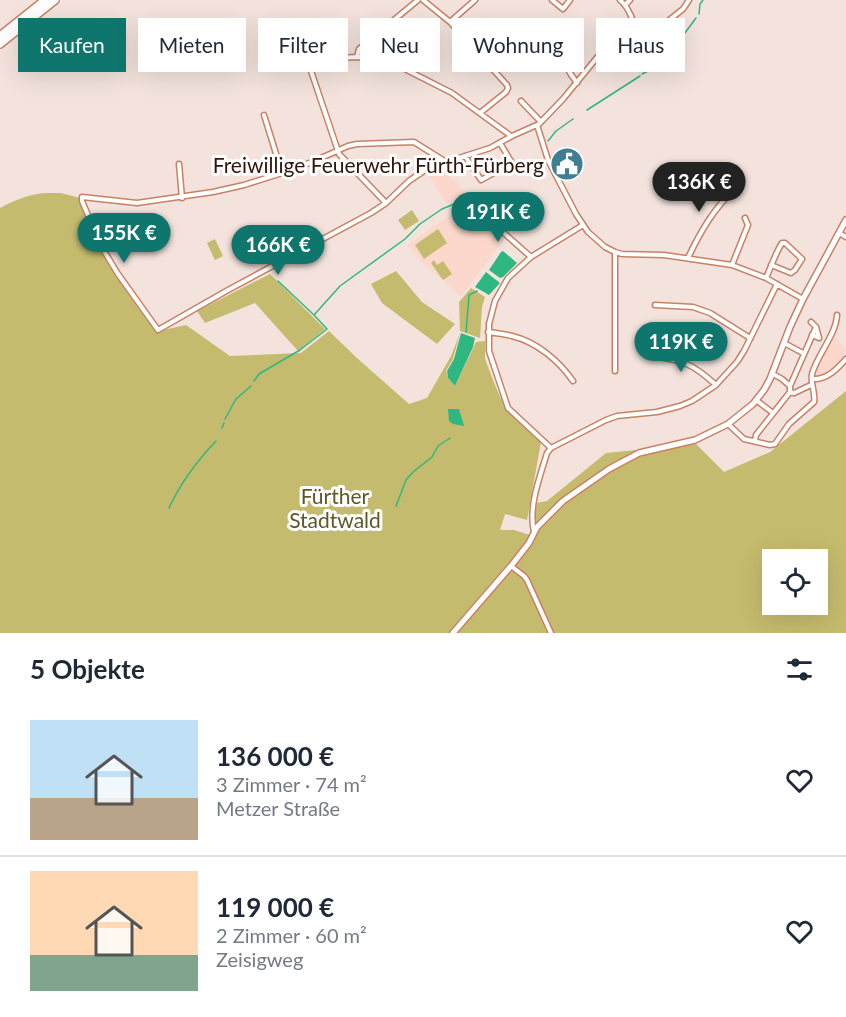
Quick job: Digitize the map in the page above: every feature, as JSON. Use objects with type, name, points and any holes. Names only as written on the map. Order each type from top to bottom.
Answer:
[{"type":"highway","points":[[0,36],[45,0]]},
{"type":"highway","points":[[0,44],[55,0]]},
{"type":"street","points":[[357,57],[358,49],[418,0]]},
{"type":"street","points":[[423,0],[450,22],[475,0]]},
{"type":"street","points":[[552,0],[563,9],[570,0]]},
{"type":"street","points":[[620,0],[632,18]]},
{"type":"street","points":[[625,5],[630,0]]},
{"type":"street","points":[[672,18],[683,9],[689,0]]},
{"type":"street","points":[[348,57],[387,60],[397,64],[452,93],[512,136]]},
{"type":"street","points":[[446,162],[414,142],[357,144],[244,185],[182,198],[137,202],[82,197],[82,201],[101,246],[158,330],[371,213],[386,203],[418,173],[490,148],[539,123],[596,59]]},
{"type":"street","points":[[311,72],[342,158],[386,203]]},
{"type":"street","points":[[480,113],[508,88],[506,82],[497,72]]},
{"type":"street","points":[[570,72],[576,83]]},
{"type":"street","points":[[521,101],[539,123],[548,160],[583,225],[594,238],[615,252],[629,255],[664,255],[732,265],[766,278],[803,298]]},
{"type":"street","points":[[264,115],[282,173]]},
{"type":"street","points":[[465,156],[481,180],[512,163],[500,143]]},
{"type":"street","points":[[179,164],[182,198]]},
{"type":"street","points":[[688,258],[708,220],[736,187]]},
{"type":"street","points":[[478,213],[531,257]]},
{"type":"street","points":[[732,265],[748,225],[745,218]]},
{"type":"street","points":[[453,633],[511,566],[529,543],[544,518],[563,501],[609,469],[639,453],[695,440],[728,424],[756,400],[773,374],[803,298],[846,220]]},
{"type":"street","points":[[551,448],[508,408],[489,351],[488,332],[491,312],[508,278],[531,257],[583,225]]},
{"type":"street","points":[[839,233],[846,237]]},
{"type":"street","points":[[766,278],[771,265],[782,243],[785,243],[802,259],[791,273],[771,265]]},
{"type":"street","points":[[615,252],[615,371]]},
{"type":"street","points":[[534,532],[532,522],[536,491],[547,453],[551,448],[606,420],[671,409],[692,401],[716,385],[737,362],[777,284]]},
{"type":"street","points":[[655,305],[693,307],[710,313],[750,338]]},
{"type":"street","points":[[728,424],[744,440],[775,444],[789,424],[814,402],[812,374],[837,315]]},
{"type":"street","points":[[811,322],[816,327],[819,338]]},
{"type":"street","points":[[754,441],[790,389],[803,353],[816,327]]},
{"type":"street","points":[[488,332],[511,335],[534,345],[561,366],[573,381]]},
{"type":"street","points":[[812,335],[827,342]]},
{"type":"street","points":[[784,343],[803,353]]},
{"type":"street","points":[[648,356],[670,358],[685,363],[698,369],[716,385]]},
{"type":"street","points":[[812,379],[820,380],[830,374],[846,358]]},
{"type":"street","points":[[773,374],[782,379],[794,393],[811,385]]},
{"type":"street","points":[[756,400],[773,413]]},
{"type":"street","points":[[511,566],[527,580],[551,633]]},
{"type":"shaded area","points":[[442,166],[451,180],[455,179],[464,193],[446,204],[428,174],[437,171],[437,168]]},
{"type":"shaded area","points":[[455,212],[467,213],[478,223],[486,223],[504,239],[461,297],[423,263],[407,245]]},
{"type":"shaded area","points":[[503,251],[517,263],[500,278],[489,270]]},
{"type":"shaded area","points":[[486,272],[500,283],[489,295],[475,287]]},
{"type":"shaded area","points":[[461,333],[475,338],[455,386],[448,378],[447,371],[454,359]]},
{"type":"shaded area","points":[[831,337],[836,338],[845,349],[844,360],[822,378],[816,378],[813,375]]},
{"type":"shaded area","points":[[448,409],[459,409],[464,426],[449,421]]},
{"type":"green space","name":"Fürther Stadtwald","points":[[61,193],[80,198],[113,269],[139,308],[163,330],[186,325],[230,356],[301,353],[329,331],[409,404],[427,398],[451,356],[460,333],[453,359],[446,371],[448,378],[455,386],[476,342],[485,341],[485,359],[506,409],[541,442],[527,520],[505,514],[500,530],[514,530],[530,535],[537,503],[547,501],[606,453],[696,444],[724,472],[770,452],[846,391],[846,633],[0,633],[0,208],[22,198]]},
{"type":"green space","points":[[412,210],[419,221],[405,230],[398,220]]},
{"type":"green space","points":[[438,229],[447,243],[424,259],[415,245]]},
{"type":"green space","points":[[215,239],[223,256],[215,260],[207,243]]},
{"type":"green space","points":[[434,260],[437,265],[443,261],[452,274],[443,280],[431,263]]},
{"type":"green space","points":[[396,271],[422,302],[455,324],[437,344],[382,303],[371,284]]},
{"type":"green space","points":[[270,274],[325,329],[298,351],[255,303],[205,323],[197,311]]},
{"type":"green space","points":[[471,288],[485,297],[480,338],[460,331],[459,302]]},
{"type":"waterway","points":[[699,14],[703,0]]},
{"type":"waterway","points":[[642,74],[662,64],[696,18]]},
{"type":"waterway","points":[[587,110],[640,76]]},
{"type":"waterway","points":[[548,141],[556,131],[573,119]]},
{"type":"waterway","points":[[254,381],[259,374],[300,350],[327,329],[314,315],[340,286],[405,239],[420,224],[442,209],[466,199]]},
{"type":"waterway","points":[[278,281],[314,315]]},
{"type":"waterway","points":[[466,332],[469,295],[477,291]]},
{"type":"waterway","points":[[225,419],[236,399],[251,386]]},
{"type":"waterway","points":[[222,428],[224,423]]},
{"type":"waterway","points":[[396,506],[406,480],[432,457],[438,446],[450,438]]},
{"type":"waterway","points":[[169,508],[190,472],[216,441]]},
{"type":"place","name":"Freiwillige Feuerwehr Fürth-Fürberg","points":[[567,164]]}]
